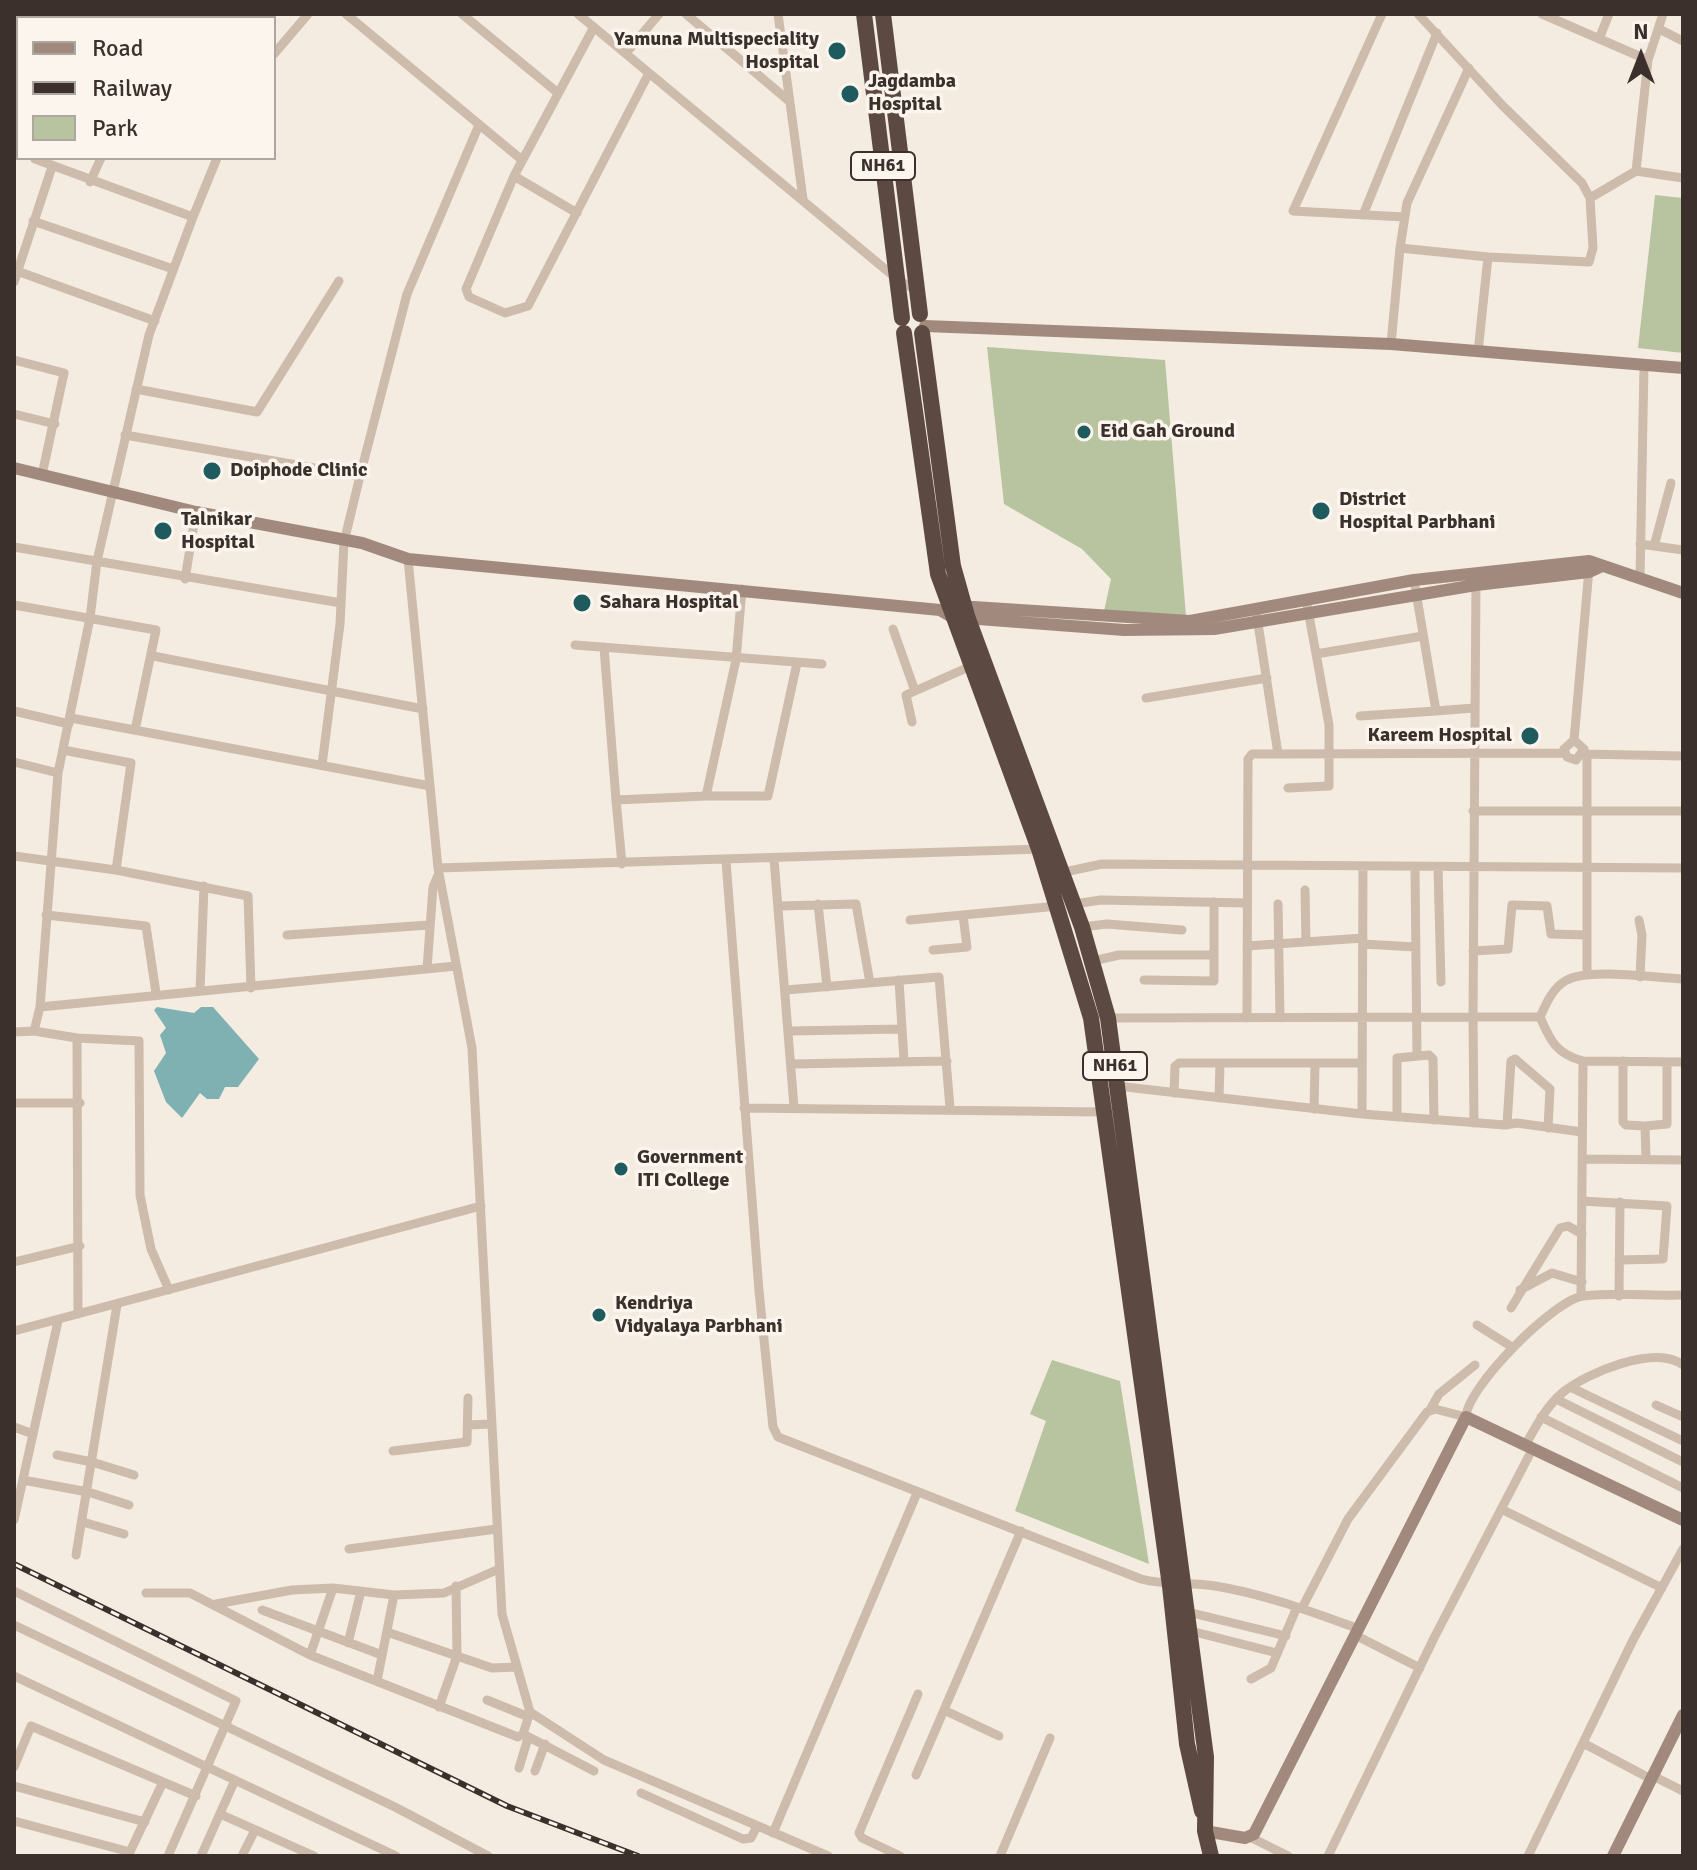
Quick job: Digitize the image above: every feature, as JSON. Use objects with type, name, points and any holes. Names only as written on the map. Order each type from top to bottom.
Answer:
[{"type":"highway","name":"NH61","points":[[864,14],[938,574],[1066,905],[1091,1018],[1177,1585],[1188,1612],[1191,1631],[1208,1780],[1209,1845]]},
{"type":"highway","name":"NH61","points":[[883,14],[953,566],[954,611],[971,666],[1046,848]]},
{"type":"highway","points":[[903,325],[908,313],[922,324]]},
{"type":"highway","name":"NH61","points":[[1066,905],[1082,927],[1108,1018],[1177,1585],[1187,1744],[1209,1845]]},
{"type":"highway","points":[[1103,1106],[1118,1092]]},
{"type":"street","points":[[276,52],[308,14]]},
{"type":"street","points":[[346,14],[522,160]]},
{"type":"street","points":[[462,14],[558,93]]},
{"type":"street","points":[[578,14],[897,279],[917,291]]},
{"type":"street","points":[[626,53],[659,14]]},
{"type":"street","points":[[686,14],[789,101]]},
{"type":"street","points":[[778,14],[803,199]]},
{"type":"street","points":[[1382,14],[1293,211],[1404,217]]},
{"type":"street","points":[[1400,248],[1488,257],[1589,262],[1593,248],[1590,198],[1568,167],[1503,106],[1418,14]]},
{"type":"street","points":[[1542,14],[1648,60]]},
{"type":"street","points":[[1599,39],[1609,14]]},
{"type":"street","points":[[1636,171],[1648,60],[1663,14]]},
{"type":"street","points":[[594,27],[514,176],[466,289],[469,297],[505,313],[528,306],[649,73]]},
{"type":"street","points":[[1659,29],[1683,41]]},
{"type":"street","points":[[1363,215],[1437,33]]},
{"type":"street","points":[[1391,344],[1404,217],[1469,68]]},
{"type":"street","points":[[322,765],[341,603],[344,542],[360,476],[407,294],[479,125]]},
{"type":"street","points":[[38,160],[90,182],[193,217]]},
{"type":"street","points":[[90,182],[100,160]]},
{"type":"street","points":[[34,1031],[40,1007],[58,773],[90,618],[97,561],[136,389],[155,321],[216,160]]},
{"type":"street","points":[[14,282],[52,167]]},
{"type":"street","points":[[1590,198],[1636,171],[1683,178]]},
{"type":"street","points":[[514,176],[577,213]]},
{"type":"street","points":[[33,221],[173,269]]},
{"type":"street","points":[[1478,352],[1488,257]]},
{"type":"street","points":[[17,271],[155,321]]},
{"type":"street","points":[[136,389],[257,412],[339,281]]},
{"type":"street","points":[[922,324],[1391,344],[1683,368]]},
{"type":"street","points":[[14,360],[64,372],[42,475]]},
{"type":"street","points":[[1640,578],[1644,365]]},
{"type":"street","points":[[14,414],[55,424]]},
{"type":"street","points":[[125,435],[360,476]]},
{"type":"street","points":[[14,468],[196,512],[362,543],[408,559],[1173,632],[1259,623],[1416,594],[1527,565],[1593,566],[1683,593]]},
{"type":"street","points":[[1654,546],[1671,483]]},
{"type":"street","points":[[185,579],[196,512]]},
{"type":"street","points":[[1640,544],[1683,550]]},
{"type":"street","points":[[14,547],[185,579],[341,603]]},
{"type":"street","points":[[408,559],[439,871],[472,1048],[502,1614],[530,1715],[519,1768]]},
{"type":"street","points":[[1527,565],[1528,579]]},
{"type":"street","points":[[954,611],[1176,622],[1414,580],[1528,579],[1593,566]]},
{"type":"street","points":[[1574,740],[1593,566]]},
{"type":"street","points":[[1474,1123],[1472,869],[1476,578]]},
{"type":"street","points":[[1414,580],[1436,711]]},
{"type":"street","points":[[706,796],[736,660],[742,589]]},
{"type":"street","points":[[1288,788],[1327,789],[1329,725],[1306,599]]},
{"type":"street","points":[[14,605],[155,629],[153,656],[135,730]]},
{"type":"street","points":[[1255,608],[1278,754]]},
{"type":"street","points":[[893,629],[915,691]]},
{"type":"street","points":[[1316,654],[1423,636]]},
{"type":"street","points":[[575,645],[736,660],[822,664]]},
{"type":"street","points":[[604,647],[622,864]]},
{"type":"street","points":[[153,656],[423,709]]},
{"type":"street","points":[[616,800],[768,796],[797,663]]},
{"type":"street","points":[[912,722],[904,699],[971,666]]},
{"type":"street","points":[[1146,698],[1267,678]]},
{"type":"street","points":[[1360,716],[1474,708]]},
{"type":"street","points":[[14,711],[135,730],[430,786]]},
{"type":"street","points":[[1565,753],[1566,744],[1574,740]]},
{"type":"street","points":[[1574,740],[1582,745],[1585,754],[1587,975]]},
{"type":"street","points":[[63,750],[131,763],[116,870]]},
{"type":"street","points":[[1247,1018],[1248,759],[1252,754],[1565,753],[1576,760],[1585,754],[1683,756]]},
{"type":"street","points":[[14,762],[58,773]]},
{"type":"street","points":[[1473,811],[1683,811]]},
{"type":"street","points":[[439,871],[1046,848]]},
{"type":"street","points":[[14,856],[116,870],[251,898],[251,988]]},
{"type":"street","points":[[774,859],[793,1064],[794,1107]]},
{"type":"street","points":[[726,861],[744,1108],[775,1433],[783,1442],[1141,1579],[1177,1585],[1216,1586],[1300,1608],[1357,1632],[1420,1668]]},
{"type":"street","points":[[1055,874],[1102,864],[1472,869],[1683,868]]},
{"type":"street","points":[[1362,1114],[1363,867]]},
{"type":"street","points":[[1415,868],[1417,1056]]},
{"type":"street","points":[[1438,868],[1441,982]]},
{"type":"street","points":[[427,969],[433,886],[439,871]]},
{"type":"street","points":[[200,991],[204,886]]},
{"type":"street","points":[[1305,890],[1306,942]]},
{"type":"street","points":[[910,920],[1101,900],[1246,903]]},
{"type":"street","points":[[780,906],[851,902],[858,906],[870,983]]},
{"type":"street","points":[[1144,980],[1212,982],[1214,902]]},
{"type":"street","points":[[818,904],[827,987]]},
{"type":"street","points":[[1278,904],[1280,1018]]},
{"type":"street","points":[[1473,951],[1508,949],[1512,905],[1547,906],[1551,934],[1587,935]]},
{"type":"street","points":[[46,915],[146,926],[156,993]]},
{"type":"street","points":[[933,950],[967,947],[963,915]]},
{"type":"street","points":[[1639,920],[1642,935],[1640,977]]},
{"type":"street","points":[[1082,927],[1107,924],[1182,930]]},
{"type":"street","points":[[287,935],[429,925]]},
{"type":"street","points":[[1247,946],[1363,941],[1415,947]]},
{"type":"street","points":[[1093,961],[1119,955],[1214,955]]},
{"type":"street","points":[[40,1007],[156,993],[251,988],[456,966]]},
{"type":"street","points":[[1540,1017],[1555,988],[1567,980],[1587,975],[1683,979]]},
{"type":"street","points":[[786,990],[935,976],[941,981],[950,1108]]},
{"type":"street","points":[[899,980],[904,1061]]},
{"type":"street","points":[[1108,1018],[1540,1017]]},
{"type":"street","points":[[1540,1017],[1558,1051],[1583,1061],[1683,1062]]},
{"type":"street","points":[[790,1031],[902,1029]]},
{"type":"street","points":[[14,1032],[34,1031],[77,1038],[139,1041],[138,1164],[143,1223],[169,1290]]},
{"type":"street","points":[[77,1038],[80,1103],[78,1314]]},
{"type":"street","points":[[1397,1117],[1397,1059],[1429,1055],[1433,1059],[1434,1120]]},
{"type":"street","points":[[1507,1125],[1511,1061],[1515,1059],[1550,1089],[1548,1128]]},
{"type":"street","points":[[793,1064],[947,1061]]},
{"type":"street","points":[[1581,1296],[1583,1061]]},
{"type":"street","points":[[1623,1061],[1623,1122],[1626,1125],[1645,1126],[1667,1124],[1667,1062]]},
{"type":"street","points":[[1219,1098],[1220,1063]]},
{"type":"street","points":[[1314,1109],[1315,1063]]},
{"type":"street","points":[[1174,1093],[1177,1064],[1362,1063]]},
{"type":"street","points":[[1118,1092],[1174,1093],[1362,1114],[1582,1132]]},
{"type":"street","points":[[14,1103],[80,1103]]},
{"type":"street","points":[[744,1108],[1103,1106]]},
{"type":"street","points":[[1645,1126],[1646,1159]]},
{"type":"street","points":[[1583,1159],[1683,1160]]},
{"type":"street","points":[[1582,1201],[1662,1204],[1667,1211],[1663,1259],[1619,1260]]},
{"type":"street","points":[[1619,1296],[1620,1202]]},
{"type":"street","points":[[14,1331],[481,1206]]},
{"type":"street","points":[[1511,1308],[1560,1228],[1568,1226],[1582,1234]]},
{"type":"street","points":[[14,1262],[80,1246]]},
{"type":"street","points":[[1520,1290],[1552,1273],[1582,1282]]},
{"type":"street","points":[[1250,1837],[1466,1417],[1470,1400],[1512,1347],[1581,1296],[1683,1295]]},
{"type":"street","points":[[76,1555],[117,1305]]},
{"type":"street","points":[[14,1520],[17,1494],[23,1480],[58,1321]]},
{"type":"street","points":[[1477,1325],[1512,1347]]},
{"type":"street","points":[[1328,1856],[1501,1509],[1541,1417],[1570,1387],[1592,1374],[1627,1363],[1680,1359]]},
{"type":"street","points":[[1251,1679],[1269,1670],[1348,1519],[1439,1394],[1475,1365]]},
{"type":"street","points":[[1570,1387],[1683,1441]]},
{"type":"street","points":[[393,1451],[465,1444],[468,1398]]},
{"type":"street","points":[[1556,1399],[1683,1462]]},
{"type":"street","points":[[1656,1405],[1683,1417]]},
{"type":"street","points":[[1430,1410],[1466,1417],[1683,1520]]},
{"type":"street","points":[[1541,1417],[1683,1488]]},
{"type":"street","points":[[468,1425],[491,1424]]},
{"type":"street","points":[[14,1427],[33,1434]]},
{"type":"street","points":[[57,1455],[134,1475]]},
{"type":"street","points":[[14,1460],[26,1465]]},
{"type":"street","points":[[23,1480],[88,1492],[129,1505]]},
{"type":"street","points":[[773,1833],[917,1493]]},
{"type":"street","points":[[1501,1509],[1662,1588]]},
{"type":"street","points":[[83,1522],[124,1534]]},
{"type":"street","points":[[349,1549],[496,1529]]},
{"type":"street","points":[[916,1775],[1021,1531]]},
{"type":"street","points":[[1528,1856],[1683,1549]]},
{"type":"street","points":[[216,1604],[292,1590],[333,1588],[394,1595],[444,1593],[499,1569]]},
{"type":"street","points":[[439,1707],[457,1656],[456,1586]]},
{"type":"street","points":[[310,1655],[333,1588]]},
{"type":"street","points":[[14,1591],[233,1698],[236,1706],[227,1728],[168,1856]]},
{"type":"street","points":[[146,1593],[184,1591],[216,1604],[310,1655],[518,1737],[525,1736],[545,1744],[594,1771]]},
{"type":"street","points":[[348,1643],[361,1591]]},
{"type":"street","points":[[377,1681],[394,1595]]},
{"type":"street","points":[[262,1610],[382,1655]]},
{"type":"street","points":[[1188,1612],[1286,1636]]},
{"type":"street","points":[[14,1625],[488,1856]]},
{"type":"street","points":[[1191,1631],[1277,1653]]},
{"type":"street","points":[[387,1632],[497,1669],[517,1667]]},
{"type":"street","points":[[14,1676],[396,1856]]},
{"type":"street","points":[[900,1856],[862,1838],[859,1833],[918,1694]]},
{"type":"street","points":[[487,1700],[530,1715],[604,1760],[828,1856]]},
{"type":"street","points":[[944,1710],[999,1736]]},
{"type":"street","points":[[1613,1856],[1652,1778],[1678,1737],[1683,1715]]},
{"type":"street","points":[[14,1767],[31,1726],[196,1796]]},
{"type":"street","points":[[1000,1856],[1050,1738]]},
{"type":"street","points":[[1583,1743],[1683,1791]]},
{"type":"street","points":[[535,1771],[545,1744]]},
{"type":"street","points":[[201,1856],[235,1780]]},
{"type":"street","points":[[14,1821],[129,1854],[163,1782]]},
{"type":"street","points":[[14,1786],[145,1822]]},
{"type":"street","points":[[641,1793],[710,1828],[743,1839],[751,1838],[757,1826]]},
{"type":"street","points":[[220,1814],[314,1856]]},
{"type":"street","points":[[242,1856],[255,1830]]},
{"type":"street","points":[[1209,1845],[1250,1837],[1288,1856]]},
{"type":"green space","points":[[1655,195],[1683,198],[1683,353],[1638,348]]},
{"type":"green space","name":"Eid Gah Ground","points":[[987,347],[1165,360],[1186,616],[1103,616],[1111,579],[1082,549],[1004,504]]},
{"type":"green space","points":[[1052,1360],[1120,1381],[1149,1564],[1015,1511],[1046,1421],[1030,1414]]},
{"type":"water","points":[[157,1007],[194,1013],[201,1007],[213,1007],[259,1059],[238,1087],[225,1087],[219,1099],[207,1099],[200,1093],[182,1118],[166,1102],[154,1071],[166,1053],[160,1035],[166,1028],[154,1010]]},
{"type":"railway","points":[[14,1564],[507,1806],[638,1856]]},
{"type":"place","name":"Yamuna Multispeciality Hospital","points":[[837,51]]},
{"type":"place","name":"Jagdamba Hospital","points":[[850,94]]},
{"type":"place","name":"Eid Gah Ground","points":[[1084,432]]},
{"type":"place","name":"Doiphode Clinic","points":[[212,471]]},
{"type":"place","name":"District Hospital Parbhani","points":[[1321,511]]},
{"type":"place","name":"Talnikar Hospital","points":[[163,531]]},
{"type":"place","name":"Sahara Hospital","points":[[582,603]]},
{"type":"place","name":"Kareem Hospital","points":[[1530,736]]},
{"type":"place","name":"Government ITI College","points":[[621,1169]]},
{"type":"place","name":"Kendriya Vidyalaya Parbhani","points":[[599,1315]]}]
